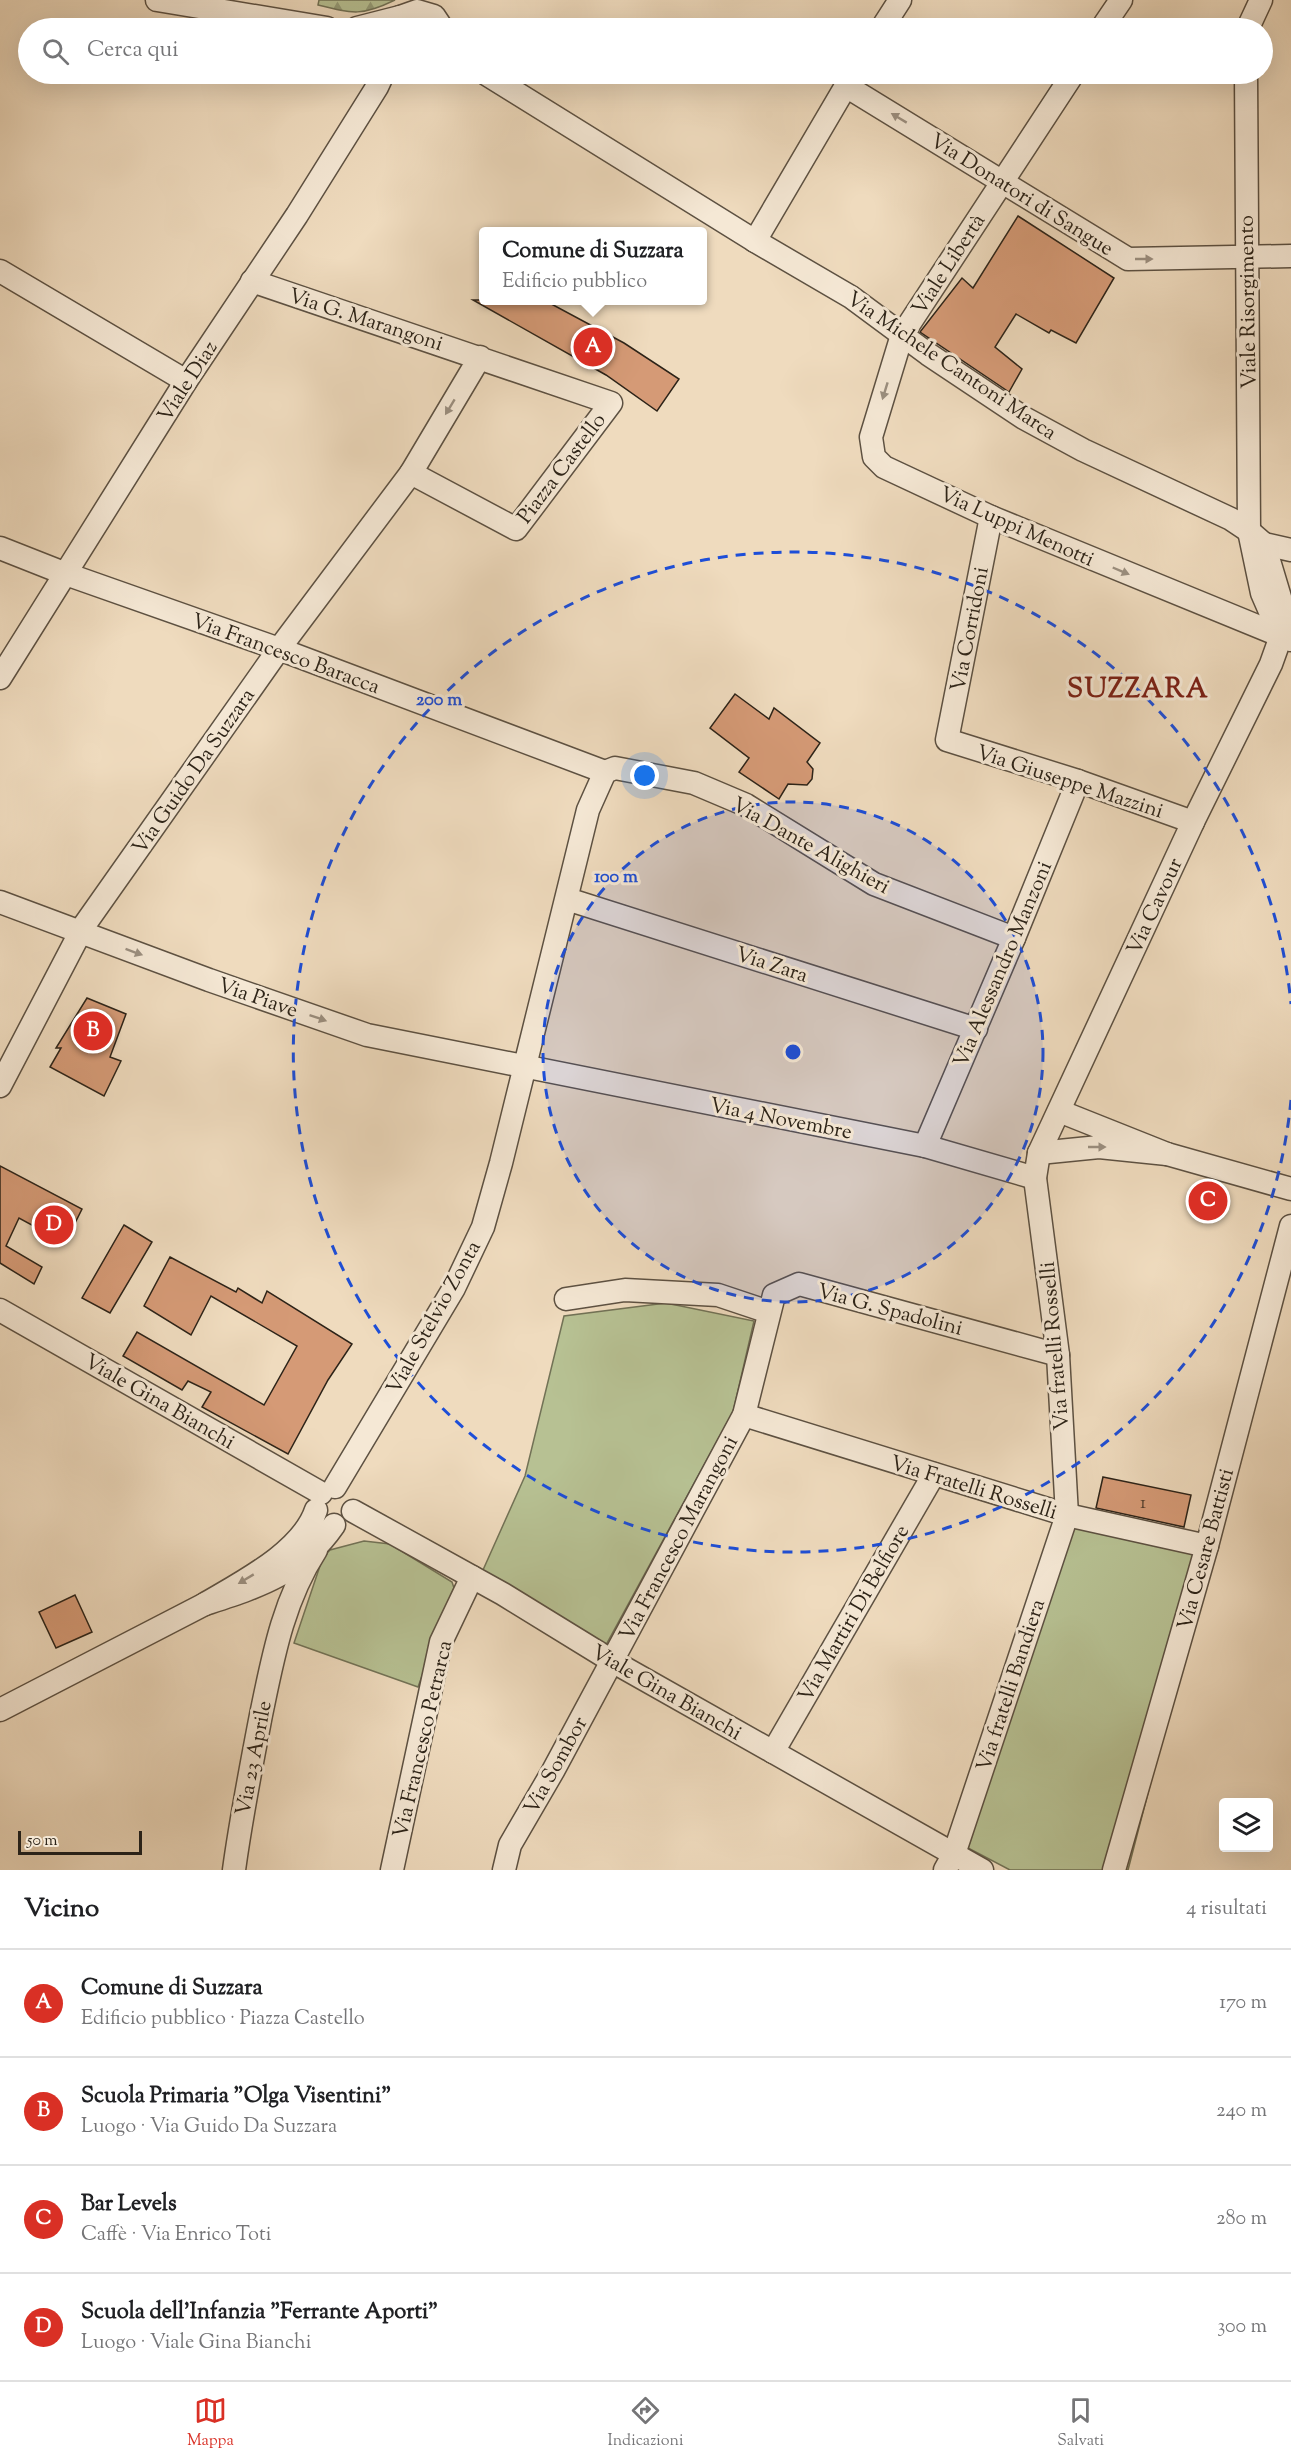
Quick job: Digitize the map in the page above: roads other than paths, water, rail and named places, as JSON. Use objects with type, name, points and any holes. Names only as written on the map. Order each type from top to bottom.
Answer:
[{"type":"street","points":[[157,0],[266,18]]},
{"type":"street","points":[[436,0],[439,18]]},
{"type":"street","points":[[888,18],[900,0]]},
{"type":"street","points":[[1109,18],[1121,0]]},
{"type":"street","points":[[1253,18],[1261,2]]},
{"type":"street","points":[[406,15],[426,12],[432,18]]},
{"type":"street","name":"Viale Diaz","points":[[0,678],[186,381],[381,84]]},
{"type":"street","name":"Via Michele Cantoni Marca","points":[[502,84],[755,241],[851,297],[1024,418],[1104,460],[1231,519],[1256,538],[1291,550]]},
{"type":"street","points":[[755,241],[848,84]]},
{"type":"street","name":"Via Donatori di Sangue","points":[[856,84],[1003,181],[1128,259],[1291,256]]},
{"type":"street","name":"Viale Libertà","points":[[902,334],[1066,84]]},
{"type":"street","name":"Viale Risorgimento","points":[[1245,84],[1246,258],[1256,538],[1262,593],[1286,638]]},
{"type":"street","points":[[0,271],[186,381]]},
{"type":"street","name":"Via G. Marangoni","points":[[252,281],[480,357]]},
{"type":"street","name":"Via Luppi Menotti","points":[[902,334],[871,438],[874,457],[884,467],[991,517],[1286,638]]},
{"type":"street","points":[[411,473],[480,357]]},
{"type":"street","name":"Piazza Castello","points":[[411,473],[516,529],[611,403],[480,357]]},
{"type":"street","name":"Via Guido Da Suzzara","points":[[0,1086],[79,932],[279,649],[411,473]]},
{"type":"street","name":"Via Corridoni","points":[[947,740],[991,517]]},
{"type":"street","name":"Via Francesco Baracca","points":[[0,548],[66,574],[279,649],[605,772]]},
{"type":"street","name":"Via Cavour","points":[[1035,1178],[1039,1153],[1193,822],[1271,663],[1286,638]]},
{"type":"street","name":"Via Giuseppe Mazzini","points":[[947,740],[1078,781],[1193,822]]},
{"type":"street","name":"Via Dante Alighieri","points":[[605,772],[615,768],[694,783],[746,805],[874,884],[1014,938]]},
{"type":"street","name":"Viale Stelvio Zonta","points":[[0,1710],[206,1604],[265,1568],[292,1544],[312,1521],[324,1497],[454,1288],[483,1227],[588,810],[605,772]]},
{"type":"street","name":"Via Alessandro Manzoni","points":[[926,1146],[1078,781]]},
{"type":"street","name":"Via Zara","points":[[567,899],[976,1029]]},
{"type":"street","name":"Via Piave","points":[[0,902],[367,1035],[524,1068]]},
{"type":"street","name":"Via 4 Novembre","points":[[524,1068],[926,1146],[1035,1178]]},
{"type":"street","points":[[1059,1111],[1167,1154],[1291,1189]]},
{"type":"street","points":[[1039,1153],[1099,1147],[1167,1154]]},
{"type":"street","name":"Via fratelli Rosselli","points":[[1035,1178],[1058,1355],[1067,1515]]},
{"type":"street","name":"Via Cesare Battisti","points":[[1114,1870],[1207,1546],[1291,1226]]},
{"type":"street","name":"Via G. Spadolini","points":[[744,1415],[774,1295],[799,1284],[1058,1355]]},
{"type":"street","points":[[566,1299],[625,1290],[718,1295],[769,1312]]},
{"type":"street","name":"Viale Gina Bianchi","points":[[0,1310],[324,1497]]},
{"type":"street","name":"Via Fratelli Rosselli","points":[[744,1415],[1067,1515],[1207,1546]]},
{"type":"street","name":"Via Francesco Marangoni","points":[[612,1661],[744,1415]]},
{"type":"street","name":"Via Martiri Di Belfiore","points":[[773,1752],[934,1474]]},
{"type":"street","points":[[350,1495],[353,1511],[346,1521],[334,1525],[322,1521],[324,1497],[350,1495]]},
{"type":"street","name":"Viale Gina Bianchi","points":[[353,1511],[472,1577],[612,1661],[773,1752],[949,1862],[982,1870]]},
{"type":"street","name":"Via fratelli Bandiera","points":[[949,1862],[1067,1515]]},
{"type":"street","name":"Viale Stelvio Zonta","points":[[206,1604],[272,1579],[301,1563],[316,1550],[334,1525]]},
{"type":"street","points":[[275,1647],[272,1579],[274,1572],[282,1566],[289,1554],[292,1544]]},
{"type":"street","points":[[275,1647],[299,1576],[316,1550]]},
{"type":"street","name":"Via Francesco Petrarca","points":[[392,1870],[439,1649],[472,1577]]},
{"type":"street","name":"Via 23 Aprile","points":[[234,1870],[245,1795],[275,1647]]},
{"type":"street","name":"Via Sombor","points":[[504,1870],[510,1845],[612,1661]]},
{"type":"place","name":"Comune di Suzzara","points":[[593,347]]},
{"type":"place","name":"Scuola Primaria \"Olga Visentini\"","points":[[93,1031]]},
{"type":"place","name":"Bar Levels","points":[[1208,1201]]},
{"type":"place","name":"Scuola dell'Infanzia \"Ferrante Aporti\"","points":[[54,1225]]},
{"type":"district","name":"SUZZARA","points":[[1138,688]]}]
